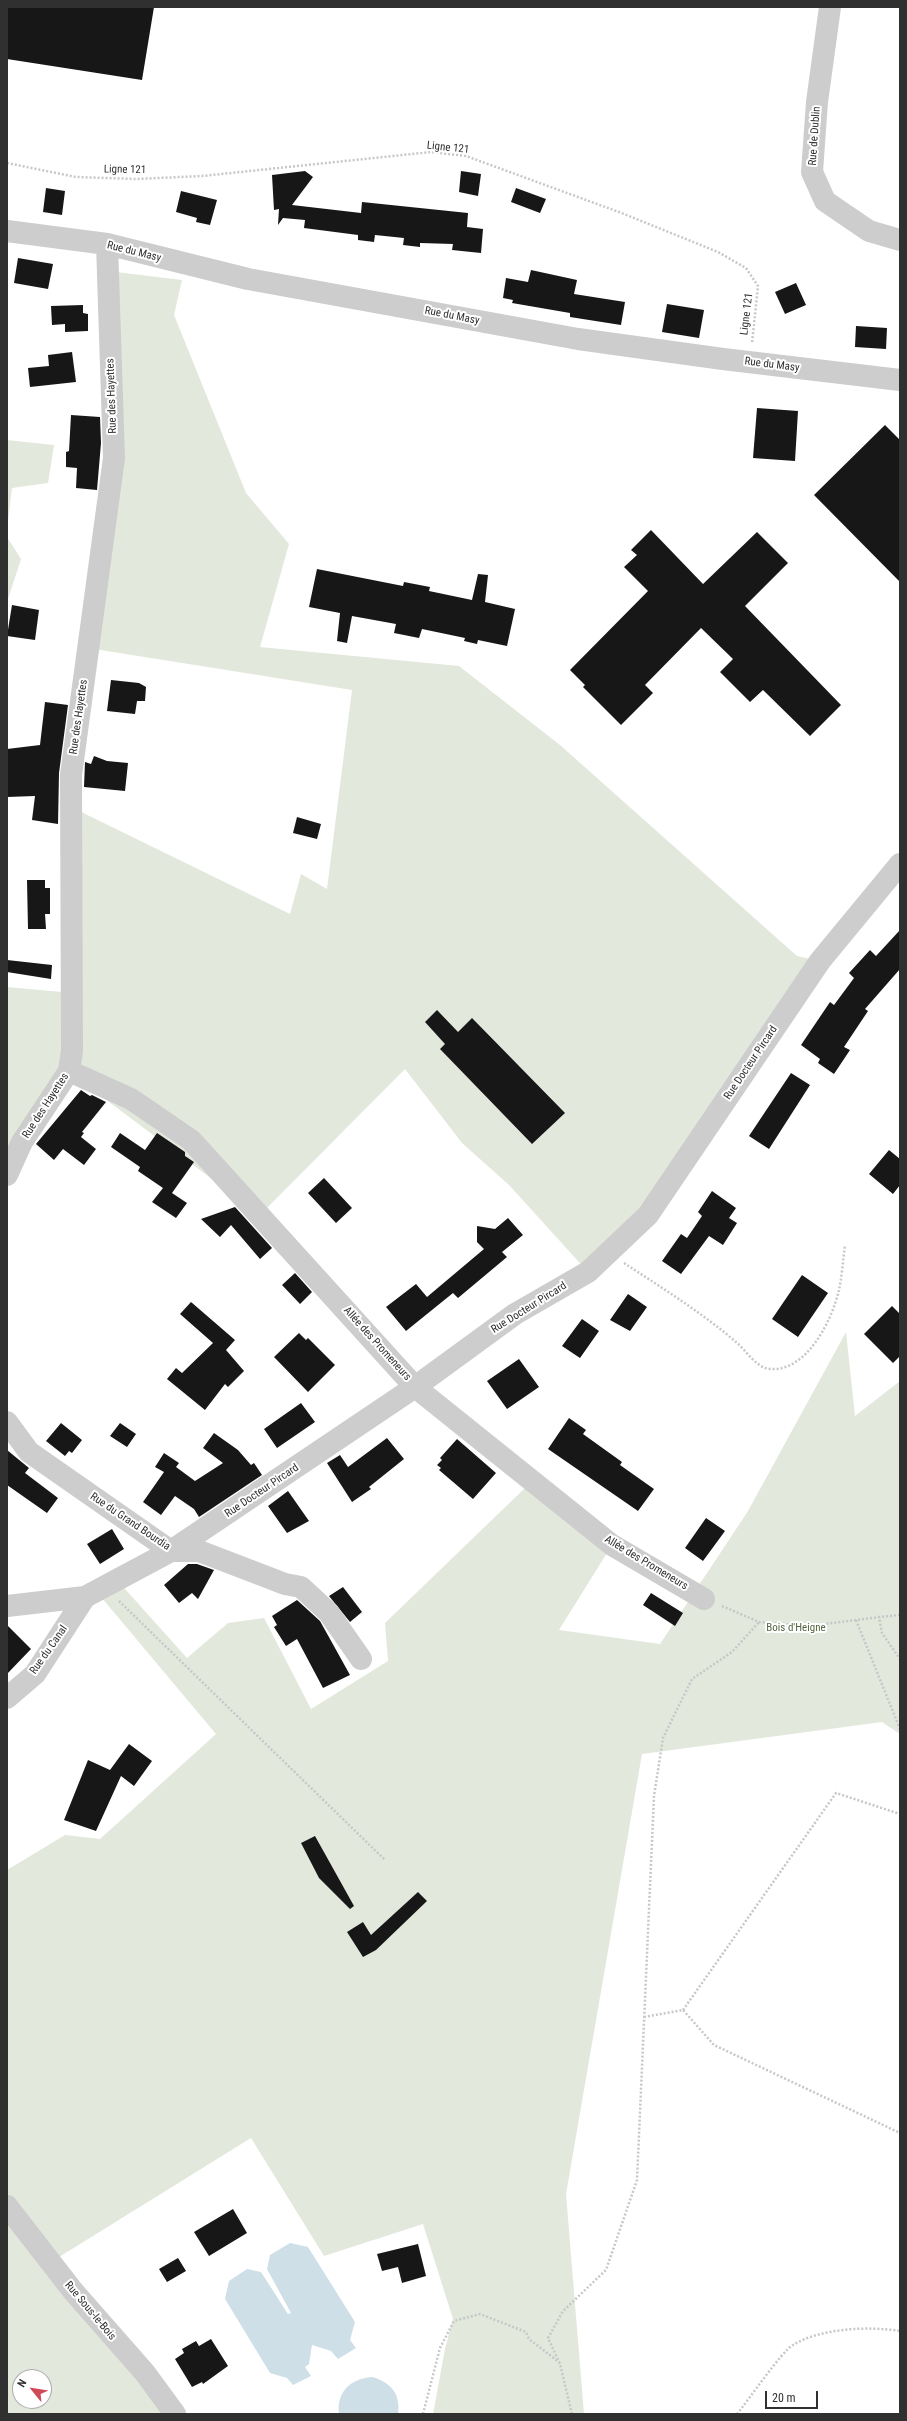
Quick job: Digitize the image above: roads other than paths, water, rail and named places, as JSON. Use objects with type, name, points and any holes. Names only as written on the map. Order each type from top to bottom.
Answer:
[{"type":"street","name":"Rue de Dublin","points":[[830,7],[817,102],[812,172],[825,201],[869,231],[900,240]]},
{"type":"street","name":"Rue du Masy","points":[[7,231],[107,244],[248,279],[578,339],[900,380]]},
{"type":"street","name":"Rue des Hayettes","points":[[7,1175],[22,1142],[69,1072],[72,1051],[71,775],[114,458],[107,244]]},
{"type":"street","name":"Rue Docteur Pircard","points":[[7,1606],[85,1597],[170,1551],[415,1387],[515,1314],[588,1272],[648,1215],[820,961],[900,864]]},
{"type":"street","name":"Allée des Promeneurs","points":[[69,1072],[131,1099],[191,1140],[415,1387],[612,1545],[704,1599]]},
{"type":"street","name":"Rue du Grand Bourdia","points":[[7,1422],[29,1452],[170,1551],[199,1552],[285,1584],[301,1587],[329,1613],[361,1659]]},
{"type":"street","name":"Rue du Canal","points":[[7,1698],[35,1674],[85,1597]]},
{"type":"street","name":"Rue Sous-le-Bois","points":[[7,2206],[73,2291],[145,2373],[175,2414]]},
{"type":"park label","name":"Bois d'Heigne","points":[[796,1628]]}]
